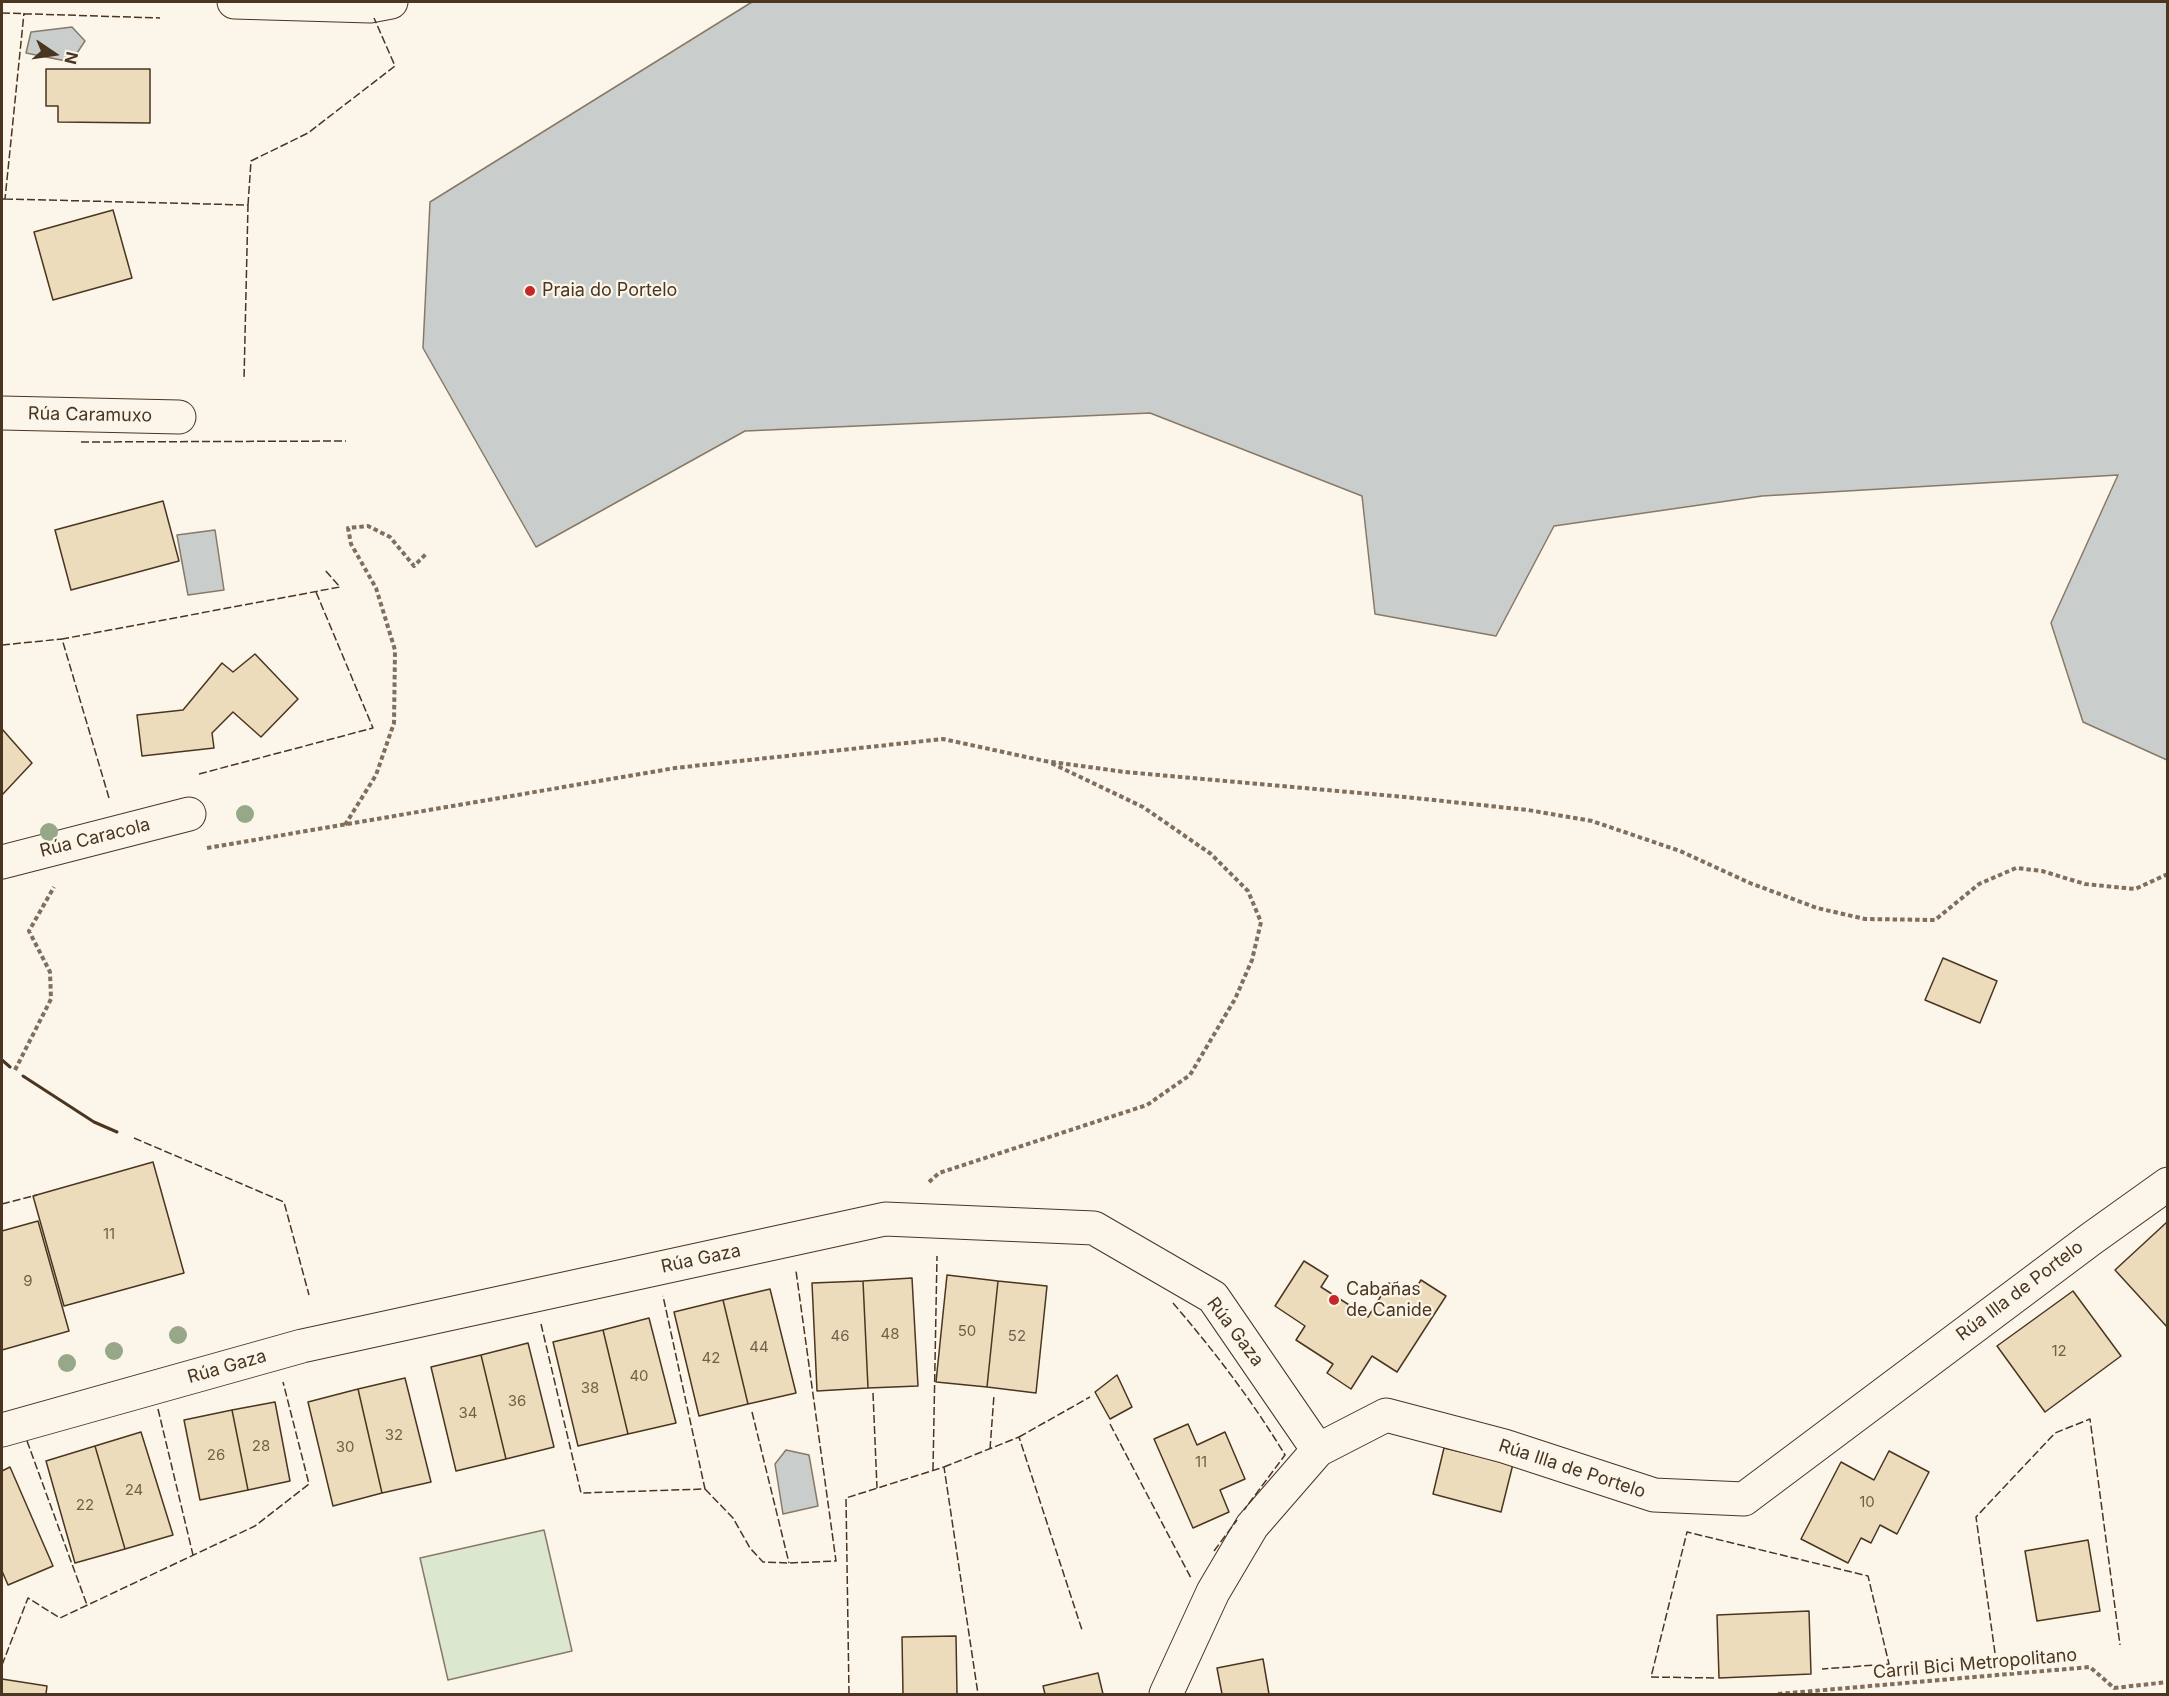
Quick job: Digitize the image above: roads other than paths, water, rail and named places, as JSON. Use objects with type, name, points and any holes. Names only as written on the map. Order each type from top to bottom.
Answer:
[{"type":"street","points":[[234,2],[370,6],[391,2]]},
{"type":"street","name":"Rúa Caramuxo","points":[[2,413],[179,417]]},
{"type":"street","name":"Rúa Caracola","points":[[2,862],[175,818]]},
{"type":"street","name":"Rúa Illa de Portelo","points":[[1166,1695],[1213,1592],[1252,1526],[1318,1450],[1386,1415],[1504,1446],[1654,1495],[1744,1499],[2081,1246],[2168,1184]]},
{"type":"street","name":"Rúa Gaza","points":[[2,1430],[302,1346],[885,1219],[1094,1228],[1213,1297],[1318,1450]]},
{"type":"place","name":"Praia do Portelo","points":[[530,291]]},
{"type":"place","name":"Cabañas de Canide","points":[[1334,1300]]}]
